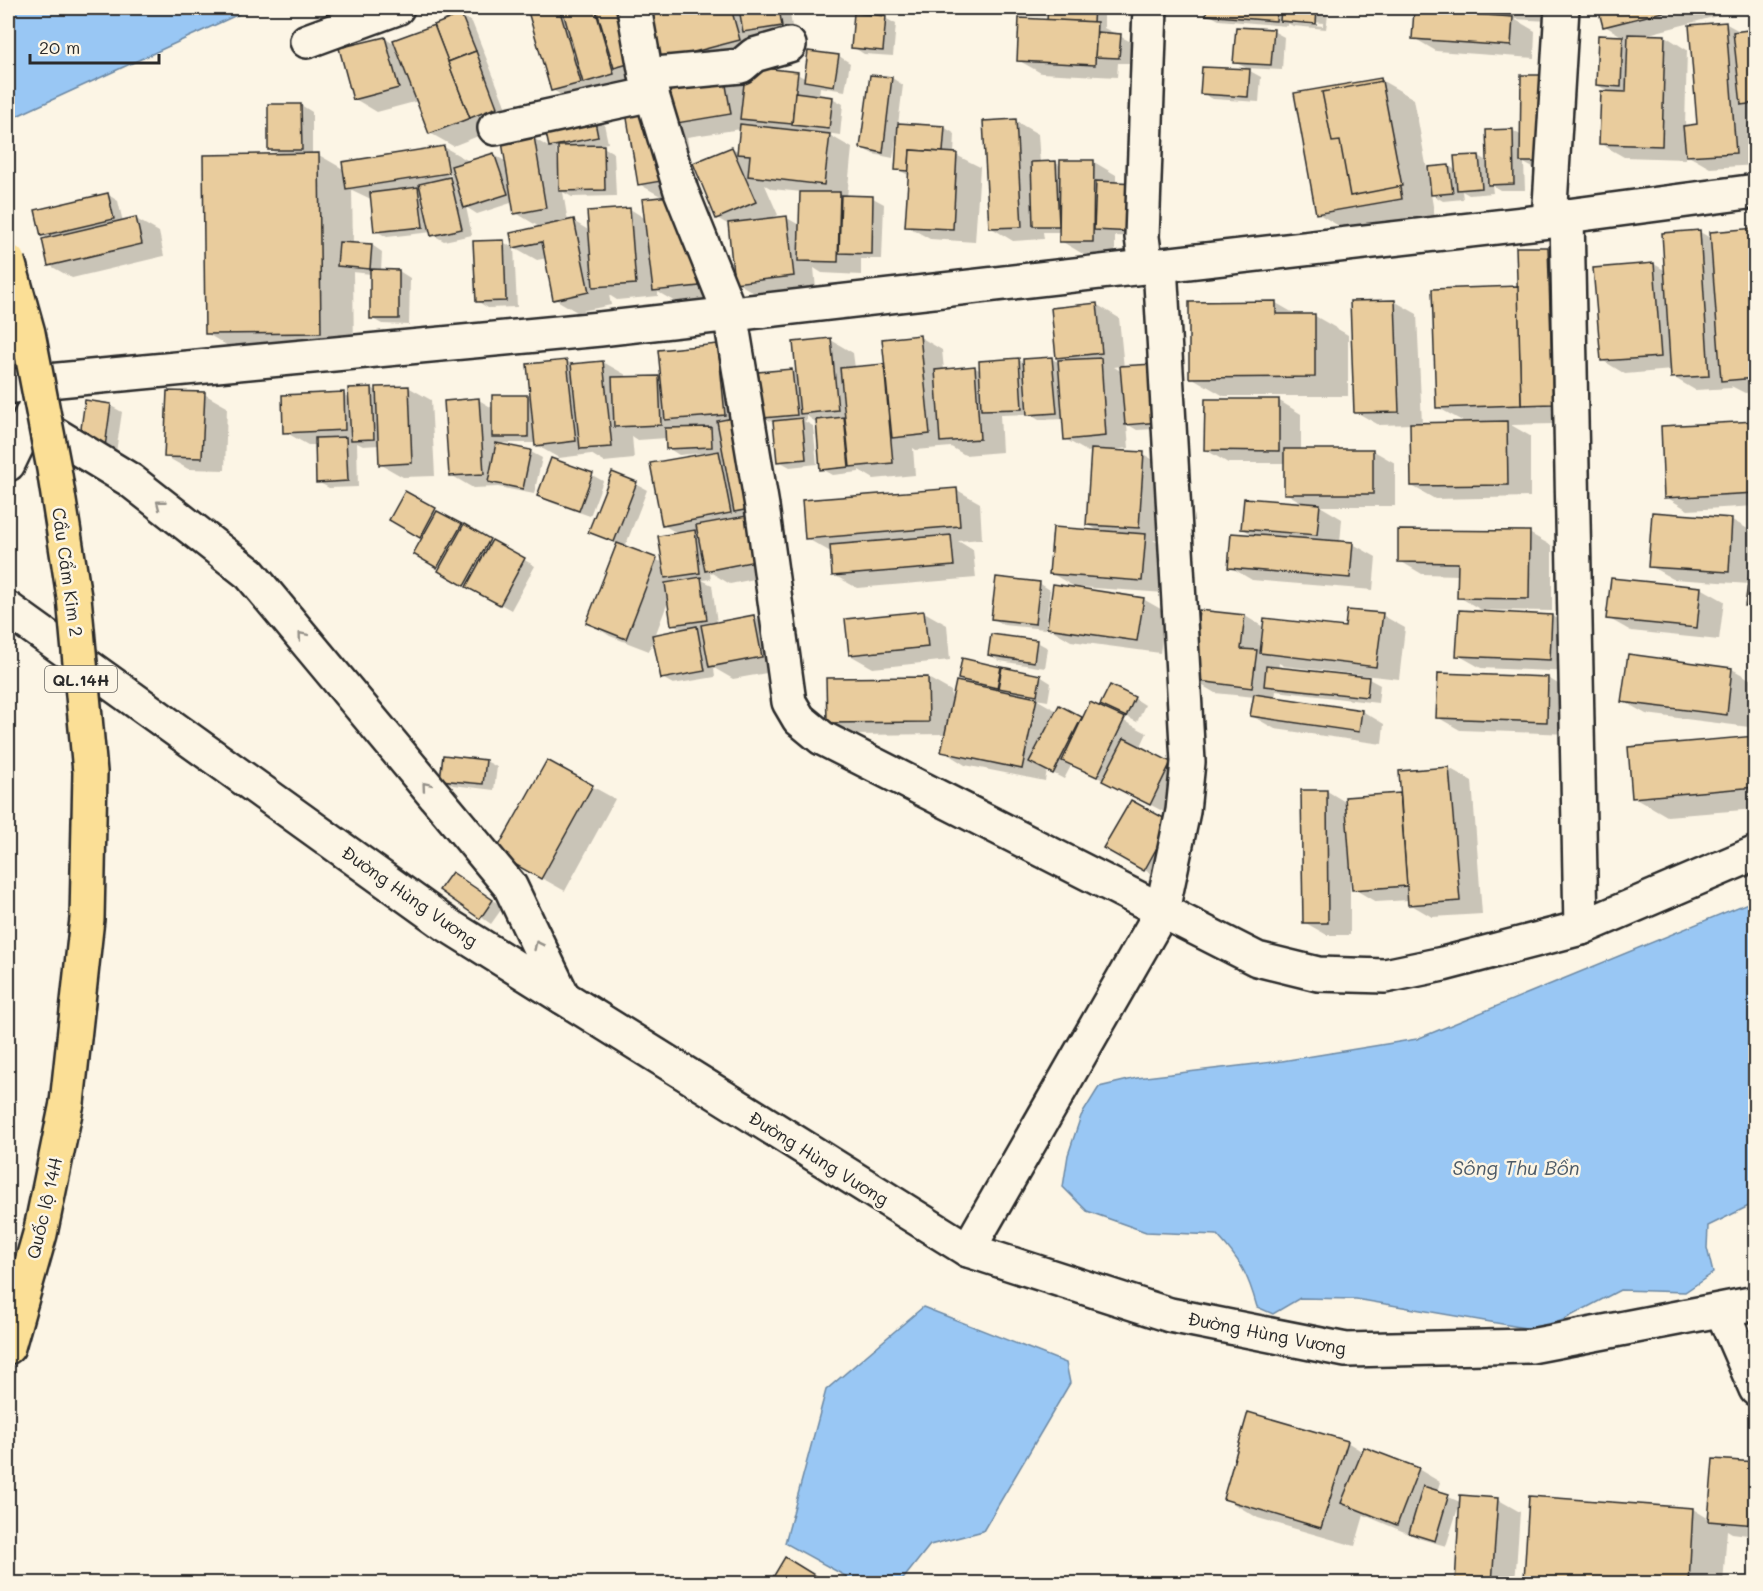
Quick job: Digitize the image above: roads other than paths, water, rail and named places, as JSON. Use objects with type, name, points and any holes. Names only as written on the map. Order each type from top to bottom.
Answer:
[{"type":"main road","name":"Cầu Cẩm Kim 2","points":[[8,261],[28,333],[56,481],[74,597],[90,772],[87,919],[67,1103]]},
{"type":"main road","name":"Quốc lộ 14H","points":[[8,1347],[40,1234],[67,1103]]},
{"type":"street","points":[[307,41],[397,8]]},
{"type":"street","points":[[633,8],[649,84],[681,191],[730,313],[762,506],[789,702],[799,719],[822,738],[1257,959],[1318,974],[1385,976],[1443,964],[1581,928],[1755,853]]},
{"type":"street","points":[[968,1250],[1162,911],[1183,811],[1188,762],[1153,266],[1142,237],[1150,8]]},
{"type":"street","points":[[1562,8],[1558,218],[1581,928]]},
{"type":"street","points":[[495,128],[649,84],[741,66],[754,55],[789,45]]},
{"type":"street","points":[[8,387],[48,381],[588,330],[1558,218],[1755,191]]},
{"type":"street","points":[[8,464],[48,381]]},
{"type":"street","points":[[30,419],[130,480],[250,574],[510,886],[563,998]]},
{"type":"street","name":"Đường Hùng Vương","points":[[8,609],[446,924],[968,1250],[1170,1315],[1346,1350],[1531,1346],[1755,1303]]},
{"type":"street","points":[[1722,1311],[1755,1389]]},
{"type":"water","points":[[8,8],[252,8],[8,120]]},
{"type":"water","name":"Sông Thu Bồn","points":[[1755,900],[1755,1203],[1708,1226],[1707,1248],[1713,1273],[1685,1292],[1620,1290],[1563,1320],[1537,1330],[1356,1299],[1300,1298],[1273,1314],[1257,1307],[1242,1268],[1217,1235],[1146,1232],[1087,1211],[1063,1187],[1068,1155],[1081,1116],[1099,1087],[1137,1078],[1282,1061],[1417,1039]]},
{"type":"water","points":[[923,1307],[1066,1363],[1070,1383],[983,1531],[930,1545],[900,1583],[858,1583],[785,1543],[826,1390]]}]
